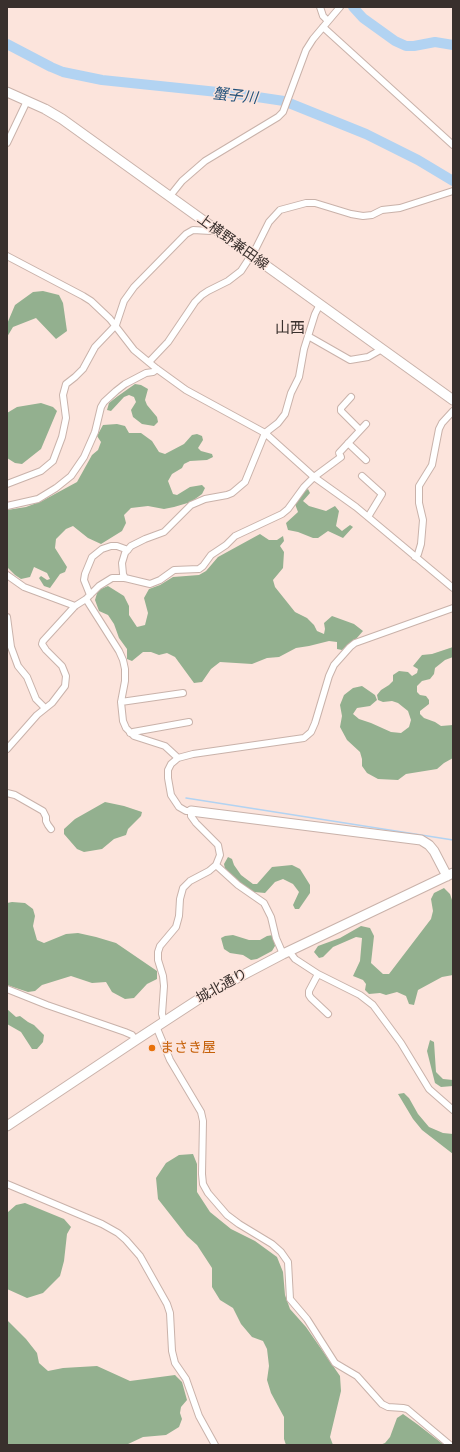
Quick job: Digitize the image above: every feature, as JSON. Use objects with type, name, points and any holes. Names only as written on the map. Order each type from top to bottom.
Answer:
[{"type":"street","points":[[320,7],[323,16],[328,21]]},
{"type":"street","points":[[170,196],[182,181],[205,161],[278,117],[283,112],[306,50],[340,7]]},
{"type":"street","points":[[323,27],[453,145]]},
{"type":"street","name":"上横野兼田線","points":[[7,92],[62,120],[453,400]]},
{"type":"street","points":[[7,143],[27,101]]},
{"type":"street","points":[[149,362],[168,342],[195,302],[202,295],[235,277],[241,271],[252,256],[269,222],[280,210],[306,203],[315,203],[362,216],[382,210],[400,208],[453,191]]},
{"type":"street","points":[[7,484],[41,471],[53,461],[62,437],[66,418],[63,395],[66,384],[83,369],[95,347],[116,325],[124,301],[134,287],[186,234],[193,230],[216,230]]},
{"type":"street","points":[[7,256],[83,296],[106,315],[116,325],[134,350],[157,369],[186,390],[265,433],[314,477],[368,517],[453,588]]},
{"type":"street","points":[[125,578],[122,563],[125,553],[128,550],[138,542],[164,532],[191,505],[205,499],[227,495],[240,488],[248,478],[265,433],[278,423],[284,414],[298,376],[315,314],[320,304]]},
{"type":"street","points":[[308,336],[350,360],[368,357],[382,349]]},
{"type":"street","points":[[7,506],[38,499],[56,488],[71,476],[84,457],[104,402],[116,390],[125,384],[157,369]]},
{"type":"street","points":[[351,397],[341,408],[341,412],[360,430]]},
{"type":"street","points":[[415,557],[420,549],[423,520],[419,503],[419,486],[432,465],[439,429],[453,411]]},
{"type":"street","points":[[7,749],[45,708],[57,698],[65,686],[67,680],[62,666],[43,647],[43,641],[75,606],[106,581],[112,578],[125,578],[150,584],[160,580],[174,570],[199,568],[203,566],[211,555],[226,545],[235,536],[282,514],[288,509],[304,487],[314,477],[341,458],[339,453],[366,424]]},
{"type":"street","points":[[348,443],[366,460]]},
{"type":"street","points":[[362,476],[382,494],[368,517]]},
{"type":"street","points":[[128,550],[117,546],[111,546],[102,549],[92,557],[84,580],[88,597],[123,660],[125,669],[121,702],[123,721],[130,733],[134,736],[165,746],[178,758]]},
{"type":"street","points":[[7,575],[28,589],[75,606]]},
{"type":"street","points":[[450,874],[429,845],[421,840],[186,811],[179,807],[171,795],[168,770],[171,764],[178,758],[193,754],[226,748],[304,738],[311,732],[315,723],[334,665],[350,647],[355,643],[368,638],[453,608]]},
{"type":"street","points":[[7,617],[11,647],[18,666],[30,683],[36,699],[45,708]]},
{"type":"street","points":[[121,702],[183,693]]},
{"type":"street","points":[[130,733],[189,722]]},
{"type":"street","points":[[7,793],[15,795],[43,811],[46,821],[51,829]]},
{"type":"street","points":[[164,1021],[162,1014],[163,976],[158,960],[160,946],[176,927],[183,888],[216,865],[220,855],[218,845],[196,823],[191,816],[191,811]]},
{"type":"street","points":[[216,865],[238,885],[264,903],[272,917],[276,938],[286,952],[318,974],[360,995],[373,1005],[401,1042],[429,1089],[453,1110]]},
{"type":"street","name":"城北通り","points":[[7,1126],[205,995],[286,952],[450,874]]},
{"type":"street","points":[[318,974],[309,991],[309,995],[328,1014]]},
{"type":"street","points":[[7,989],[47,1005],[125,1032],[132,1035],[136,1040]]},
{"type":"street","points":[[156,1026],[170,1060],[201,1112],[202,1174],[203,1184],[208,1193],[227,1215],[272,1244],[281,1252],[288,1262],[290,1299],[306,1319],[335,1362],[357,1376],[382,1404],[388,1407],[407,1409],[450,1445]]},
{"type":"street","points":[[7,1184],[102,1224],[118,1233],[140,1256],[167,1304],[170,1313],[172,1352],[175,1363],[186,1379],[202,1421],[215,1445]]},
{"type":"green space","points":[[43,291],[59,295],[63,303],[67,331],[56,339],[36,318],[13,327],[7,337],[7,324],[15,305],[33,292]]},
{"type":"green space","points":[[135,384],[141,385],[148,389],[145,400],[147,405],[157,417],[158,422],[154,426],[142,424],[133,417],[131,410],[136,402],[134,397],[129,395],[124,397],[111,411],[107,410],[109,403]]},
{"type":"green space","points":[[41,403],[53,407],[57,411],[41,449],[22,464],[15,463],[7,458],[7,413],[17,407]]},
{"type":"green space","points":[[117,424],[125,426],[129,433],[141,433],[152,441],[159,452],[165,454],[184,444],[192,435],[197,434],[202,436],[203,440],[198,448],[201,451],[212,454],[213,457],[207,460],[190,461],[184,464],[182,468],[172,474],[168,481],[173,494],[177,495],[190,487],[202,485],[205,488],[202,494],[191,502],[164,509],[148,506],[131,508],[124,515],[126,523],[122,531],[101,544],[88,538],[73,526],[66,529],[56,539],[55,548],[67,567],[65,572],[60,574],[50,588],[44,586],[39,578],[41,576],[47,580],[50,579],[47,573],[34,567],[30,577],[21,579],[7,567],[7,510],[26,507],[42,501],[77,482],[92,455],[98,450],[101,442],[97,436],[103,425]]},
{"type":"green space","points":[[308,489],[310,493],[303,501],[309,506],[326,511],[335,506],[339,511],[336,526],[342,531],[350,525],[353,527],[343,538],[328,531],[318,538],[313,538],[288,530],[286,523],[298,512],[295,504],[302,493]]},
{"type":"green space","points":[[260,534],[269,540],[277,540],[283,536],[284,541],[280,546],[284,552],[283,568],[273,580],[275,587],[295,612],[307,618],[314,625],[317,631],[324,634],[324,623],[332,616],[354,624],[363,631],[356,639],[342,650],[337,649],[337,642],[329,641],[296,648],[279,657],[267,658],[252,664],[220,662],[211,669],[202,682],[194,683],[175,657],[167,653],[159,655],[151,652],[143,652],[132,661],[127,659],[127,649],[119,638],[114,624],[108,615],[99,611],[95,600],[98,590],[108,586],[124,596],[129,606],[129,615],[137,627],[145,625],[148,613],[144,598],[149,589],[160,585],[173,577],[199,575],[206,571],[218,557]]},
{"type":"green space","points":[[453,647],[453,657],[445,660],[435,668],[434,674],[430,679],[422,681],[417,686],[417,692],[420,695],[426,696],[429,700],[429,704],[420,711],[420,714],[424,718],[441,726],[453,725],[453,758],[437,769],[406,774],[398,780],[378,779],[367,773],[362,766],[360,752],[347,740],[340,727],[342,716],[340,705],[344,695],[353,688],[362,686],[375,695],[377,700],[370,706],[357,708],[353,714],[359,719],[391,732],[401,733],[409,727],[411,720],[408,711],[398,703],[392,701],[383,702],[378,700],[377,695],[393,681],[393,675],[399,671],[408,672],[412,676],[417,673],[418,669],[413,666],[422,655],[432,654]]},
{"type":"green space","points":[[105,802],[142,812],[141,816],[128,829],[126,835],[114,839],[102,849],[84,852],[77,849],[64,834],[64,829],[75,819]]},
{"type":"green space","points":[[228,857],[232,859],[241,875],[253,884],[257,884],[272,867],[292,865],[300,869],[310,885],[310,893],[299,909],[295,909],[293,905],[299,892],[293,884],[283,879],[275,882],[265,893],[254,892],[241,884],[225,869],[224,864]]},
{"type":"green space","points":[[444,888],[450,894],[453,903],[453,975],[442,977],[418,990],[414,1005],[409,1004],[406,996],[397,992],[386,995],[380,993],[369,994],[365,990],[366,984],[363,980],[353,976],[360,961],[362,938],[356,937],[333,947],[323,957],[319,958],[314,952],[318,946],[340,938],[361,926],[370,928],[374,936],[371,963],[383,974],[389,974],[431,919],[433,911],[431,899],[434,893]]},
{"type":"green space","points":[[7,903],[25,903],[33,909],[35,916],[33,926],[37,940],[44,943],[66,934],[78,933],[116,943],[157,971],[157,979],[147,984],[134,998],[125,999],[112,992],[106,982],[92,983],[71,976],[42,985],[35,991],[28,992],[7,985]]},
{"type":"green space","points":[[233,935],[249,940],[260,940],[267,936],[273,935],[275,946],[272,951],[257,959],[251,960],[243,955],[230,953],[224,949],[221,938]]},
{"type":"green space","points":[[7,1009],[16,1017],[20,1016],[34,1025],[44,1035],[43,1042],[37,1049],[32,1049],[21,1032],[7,1024]]},
{"type":"green space","points":[[430,1040],[434,1042],[436,1072],[443,1079],[453,1080],[453,1086],[441,1087],[435,1083],[427,1051]]},
{"type":"green space","points":[[404,1093],[429,1127],[443,1133],[453,1134],[453,1154],[422,1130],[413,1119],[398,1094]]},
{"type":"green space","points":[[193,1154],[197,1164],[197,1192],[210,1212],[231,1229],[255,1241],[277,1257],[283,1272],[285,1295],[290,1309],[306,1327],[340,1376],[341,1391],[330,1437],[333,1445],[286,1445],[284,1439],[284,1417],[271,1393],[267,1380],[269,1366],[267,1349],[263,1341],[252,1337],[241,1324],[233,1308],[220,1300],[212,1287],[212,1268],[197,1245],[187,1236],[158,1199],[156,1178],[166,1163],[179,1155]]},
{"type":"green space","points":[[25,1203],[64,1219],[71,1227],[67,1234],[64,1261],[60,1276],[43,1293],[27,1298],[7,1289],[7,1210],[8,1212],[16,1205]]},
{"type":"green space","points":[[7,1320],[26,1339],[37,1353],[39,1363],[48,1371],[63,1368],[97,1366],[130,1381],[175,1375],[182,1382],[187,1400],[181,1407],[180,1413],[182,1419],[179,1427],[166,1435],[143,1437],[126,1445],[7,1445]]},
{"type":"green space","points":[[403,1414],[444,1445],[380,1445],[385,1443],[390,1437],[397,1418]]},
{"type":"waterway","points":[[353,7],[363,18],[395,41],[406,46],[435,42],[453,45]]},
{"type":"waterway","name":"蟹子川","points":[[7,44],[63,72],[102,80],[237,94],[284,101],[366,134],[418,160],[453,181]]},
{"type":"waterway","points":[[186,798],[453,840]]},
{"type":"place","name":"まさき屋","points":[[152,1048]]},
{"type":"district","name":"山西","points":[[290,328]]}]
